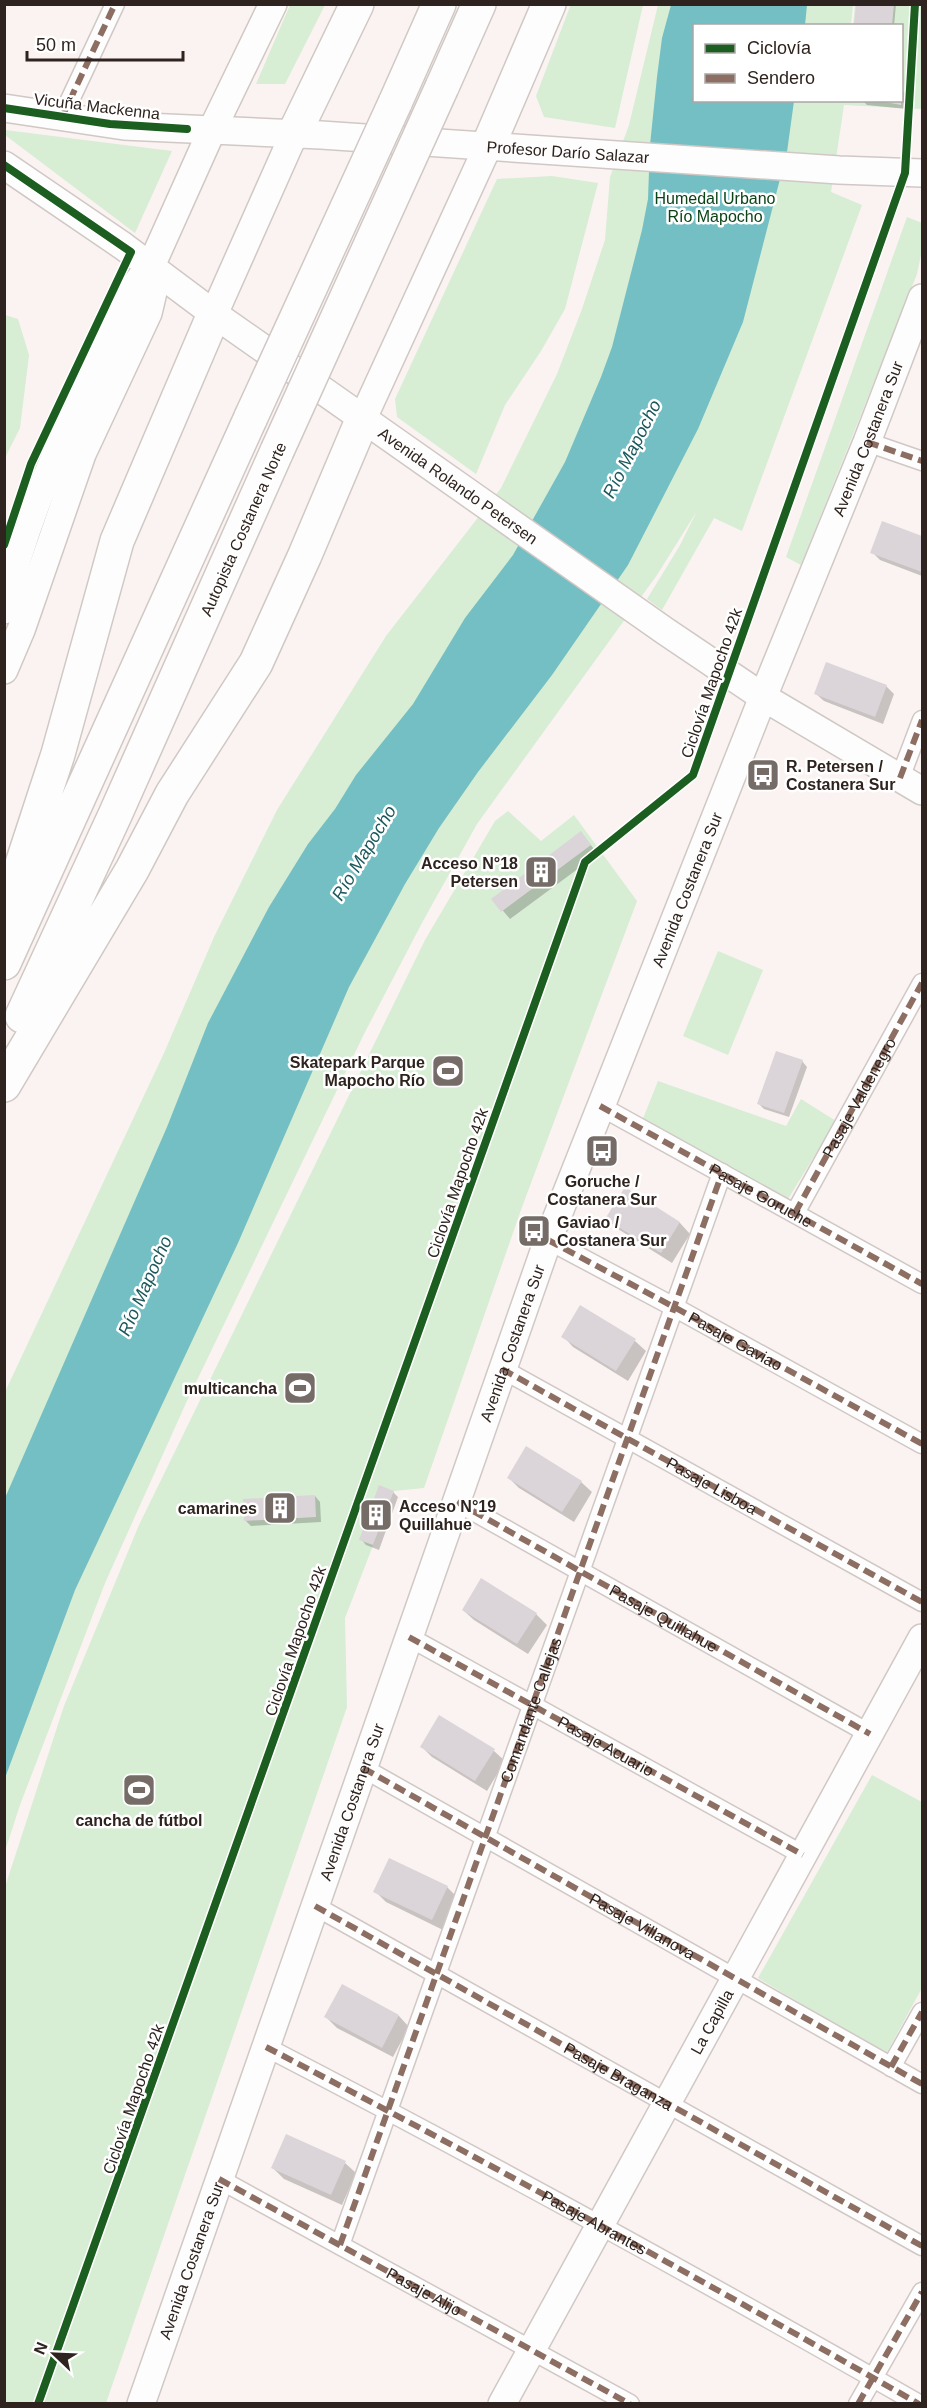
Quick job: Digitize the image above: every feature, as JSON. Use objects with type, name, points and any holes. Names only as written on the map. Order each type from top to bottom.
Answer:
[{"type":"highway","points":[[294,134],[357,4]]},
{"type":"highway","points":[[4,963],[439,4]]},
{"type":"highway","name":"Autopista Costanera Norte","points":[[4,1053],[115,815],[479,4]]},
{"type":"highway","points":[[488,146],[549,4]]},
{"type":"highway","points":[[4,919],[58,754],[117,541],[214,314]]},
{"type":"highway","points":[[4,1085],[132,870],[172,794],[256,663],[363,418]]},
{"type":"main road","points":[[4,610],[25,534],[60,444],[126,300],[151,266],[212,130],[273,4]]},
{"type":"main road","name":"Vicuña Mackenna","points":[[4,108],[124,126],[212,130]]},
{"type":"main road","name":"Profesor Darío Salazar","points":[[212,130],[839,170],[922,173]]},
{"type":"main road","points":[[214,314],[294,134]]},
{"type":"main road","points":[[363,418],[488,146]]},
{"type":"main road","name":"Avenida Rolando Petersen","points":[[4,165],[151,266],[214,314],[665,631],[763,697],[911,785]]},
{"type":"main road","points":[[4,670],[21,630],[82,454],[148,313],[153,291],[151,266]]},
{"type":"main road","name":"Avenida Costanera Sur","points":[[141,2403],[548,1240],[763,697],[867,442],[922,298]]},
{"type":"main road","name":"La Capilla","points":[[502,2403],[922,1638]]},
{"type":"street","points":[[62,117],[115,4]]},
{"type":"street","points":[[867,442],[922,461]]},
{"type":"street","points":[[911,785],[922,720]]},
{"type":"street","name":"Pasaje Valdenegro","points":[[795,1213],[922,983]]},
{"type":"street","name":"Pasaje Goruche","points":[[600,1106],[921,1281]]},
{"type":"street","name":"Comandante Callejas","points":[[340,2245],[722,1173]]},
{"type":"street","name":"Pasaje Gaviao","points":[[548,1240],[922,1444]]},
{"type":"street","name":"Pasaje Lisboa","points":[[502,1369],[922,1602]]},
{"type":"street","name":"Pasaje Quillahue","points":[[457,1502],[870,1734]]},
{"type":"street","name":"Pasaje Acuario","points":[[409,1637],[803,1856]]},
{"type":"street","name":"Pasaje Villanova","points":[[363,1768],[922,2084]]},
{"type":"street","name":"Pasaje Braganza","points":[[315,1906],[922,2246]]},
{"type":"street","points":[[891,2067],[922,2012]]},
{"type":"street","name":"Pasaje Abrantes","points":[[266,2047],[388,2110],[919,2403]]},
{"type":"street","name":"Pasaje Alijo","points":[[219,2179],[630,2403]]},
{"type":"street","points":[[858,2403],[922,2292]]},
{"type":"green space","points":[[571,4],[643,5],[615,128],[544,117],[536,96]]},
{"type":"green space","points":[[290,5],[325,5],[285,84],[256,84]]},
{"type":"green space","name":"Humedal Urbano Río Mapocho","points":[[658,5],[853,5],[851,24],[693,24],[693,102],[903,102],[903,24],[853,24],[855,5],[922,5],[922,109],[844,105],[831,192],[862,205],[742,531],[714,518],[662,610],[647,599],[679,547],[697,511],[657,575],[477,824],[364,1034],[186,1403],[105,1583],[20,1805],[5,1851],[5,1392],[164,1053],[214,937],[277,810],[386,636],[501,488],[557,374],[582,309],[605,240],[610,177],[629,125]]},
{"type":"green space","points":[[5,130],[172,151],[135,233],[5,135]]},
{"type":"green space","points":[[552,176],[598,183],[565,309],[541,351],[505,405],[476,474],[397,417],[395,399],[497,179]]},
{"type":"green space","points":[[907,217],[922,223],[922,250],[917,274],[801,565],[786,557]]},
{"type":"green space","points":[[5,315],[18,319],[29,355],[20,428],[5,458]]},
{"type":"green space","points":[[508,811],[541,841],[574,815],[637,901],[522,1207],[424,1488],[394,1491],[345,1618],[347,1707],[106,2403],[5,2403],[5,1887],[64,1706],[139,1525],[425,940],[495,821]]},
{"type":"green space","points":[[718,951],[763,970],[728,1055],[683,1036]]},
{"type":"green space","points":[[658,1081],[786,1126],[801,1099],[836,1121],[788,1199],[642,1121]]},
{"type":"green space","points":[[872,1775],[922,1802],[922,1988],[886,2054],[758,1978]]},
{"type":"water","name":"Humedal Urbano Río Mapocho","points":[[671,5],[807,5],[805,24],[693,24],[693,102],[794,102],[787,152],[743,322],[698,429],[628,565],[552,675],[478,772],[439,828],[405,884],[349,987],[238,1243],[75,1590],[5,1778],[5,1498],[167,1127],[208,1023],[269,907],[308,844],[335,809],[356,775],[413,704],[465,618],[513,555],[565,462],[612,347],[642,230],[648,199],[650,145],[662,38]]},
{"type":"building","points":[[856,4],[894,4],[892,24],[854,24]]},
{"type":"building","points":[[885,102],[901,102],[901,105]]},
{"type":"building","points":[[882,521],[922,536],[922,572],[870,553]]},
{"type":"building","points":[[826,662],[887,685],[875,717],[814,694]]},
{"type":"building","name":"Acceso N°18 Petersen","points":[[581,831],[591,845],[501,912],[491,899]]},
{"type":"building","points":[[776,1051],[803,1060],[784,1113],[757,1104]]},
{"type":"building","points":[[625,1187],[680,1222],[661,1253],[605,1219]]},
{"type":"building","points":[[580,1305],[636,1339],[616,1371],[561,1337]]},
{"type":"building","points":[[526,1446],[582,1481],[562,1512],[507,1478]]},
{"type":"building","name":"Acceso N°19 Quillahue","points":[[379,1485],[394,1491],[373,1545],[359,1540]]},
{"type":"building","name":"camarines","points":[[315,1495],[316,1517],[244,1521],[243,1499]]},
{"type":"building","points":[[481,1578],[537,1613],[517,1644],[462,1610]]},
{"type":"building","points":[[439,1715],[495,1749],[475,1781],[420,1747]]},
{"type":"building","points":[[389,1858],[448,1886],[432,1920],[373,1892]]},
{"type":"building","points":[[342,1984],[399,2015],[382,2048],[324,2017]]},
{"type":"building","points":[[286,2134],[346,2161],[331,2195],[271,2168]]},
{"type":"marked path","points":[[62,117],[115,4]]},
{"type":"marked path","points":[[867,442],[922,461]]},
{"type":"marked path","points":[[900,778],[922,720]]},
{"type":"marked path","points":[[795,1213],[922,983]]},
{"type":"marked path","points":[[600,1106],[922,1284]]},
{"type":"marked path","points":[[340,2245],[722,1173]]},
{"type":"marked path","points":[[548,1240],[922,1444]]},
{"type":"marked path","points":[[502,1369],[922,1602]]},
{"type":"marked path","points":[[457,1502],[870,1734]]},
{"type":"marked path","points":[[409,1637],[803,1855]]},
{"type":"marked path","points":[[363,1768],[922,2084]]},
{"type":"marked path","points":[[315,1906],[922,2246]]},
{"type":"marked path","points":[[891,2067],[922,2012]]},
{"type":"marked path","points":[[266,2047],[594,2222],[919,2404]]},
{"type":"marked path","points":[[219,2179],[630,2404]]},
{"type":"marked path","points":[[858,2404],[922,2292]]},
{"type":"cycle path","name":"Ciclovía Mapocho 42k","points":[[38,2404],[585,862],[693,775],[905,173],[915,4]]},
{"type":"cycle path","points":[[4,108],[110,124],[187,129]]},
{"type":"cycle path","points":[[4,165],[131,252],[31,464],[4,545]]},
{"type":"place","name":"R. Petersen / Costanera Sur","points":[[763,775]]},
{"type":"place","name":"Acceso N°18 Petersen","points":[[541,872]]},
{"type":"place","name":"Skatepark Parque Mapocho Río","points":[[448,1071]]},
{"type":"place","name":"Goruche / Costanera Sur","points":[[602,1151]]},
{"type":"place","name":"Gaviao / Costanera Sur","points":[[534,1231]]},
{"type":"place","name":"multicancha","points":[[300,1388]]},
{"type":"place","name":"camarines","points":[[280,1508]]},
{"type":"place","name":"Acceso N°19 Quillahue","points":[[376,1515]]},
{"type":"place","name":"cancha de fútbol","points":[[139,1790]]},
{"type":"water label","name":"Río Mapocho","points":[[632,449]]},
{"type":"water label","name":"Río Mapocho","points":[[364,853]]},
{"type":"water label","name":"Río Mapocho","points":[[145,1286]]}]
